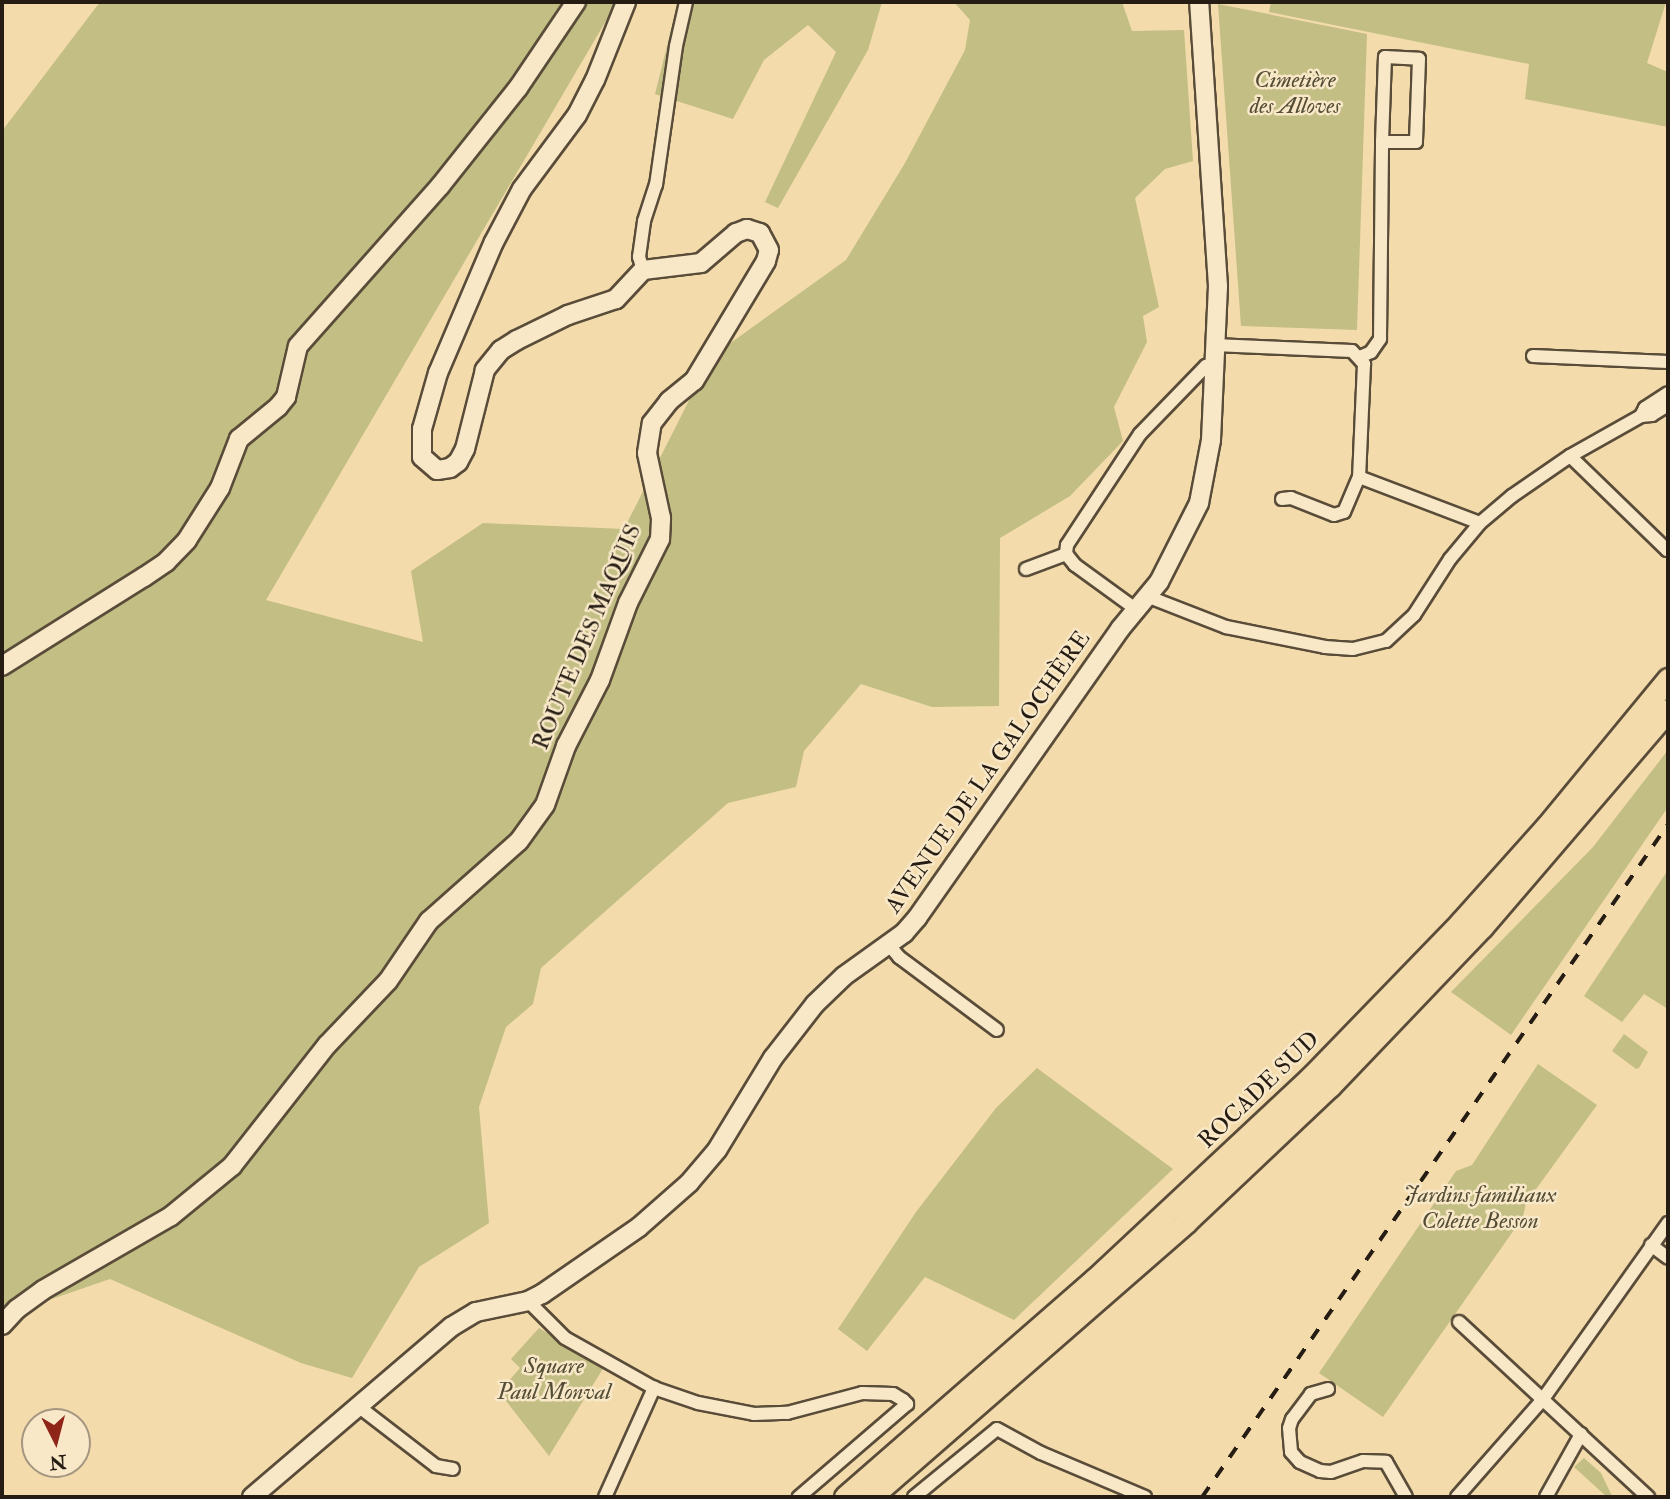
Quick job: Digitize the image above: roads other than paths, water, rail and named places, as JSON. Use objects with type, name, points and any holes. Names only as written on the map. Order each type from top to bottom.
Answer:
[{"type":"highway","name":"ROCADE SUD","points":[[845,1497],[1095,1279],[1311,1077],[1461,922],[1546,827],[1668,679]]},
{"type":"highway","name":"ROCADE SUD","points":[[871,1497],[1176,1231],[1330,1086],[1482,928],[1668,710]]},
{"type":"street","points":[[2,666],[144,577],[166,562],[187,540],[220,488],[239,439],[278,408],[286,397],[298,346],[440,186],[518,88],[576,2]]},
{"type":"street","points":[[626,2],[584,102],[506,217],[438,373],[422,429],[420,448],[428,464],[441,470],[458,462],[465,449],[482,377],[501,350],[568,316],[617,299],[643,270],[639,257],[640,245],[656,185],[676,46],[686,2]]},
{"type":"street","name":"AVENUE DE LA GALOCHÈRE","points":[[252,1497],[407,1362],[465,1318],[484,1308],[528,1301],[622,1238],[676,1195],[716,1150],[773,1058],[815,1004],[844,976],[889,945],[917,918],[1051,724],[1120,629],[1143,604],[1189,528],[1206,479],[1212,427],[1217,274],[1199,2]]},
{"type":"street","points":[[1214,345],[1341,349],[1360,357],[1371,352],[1380,340],[1382,142],[1385,57],[1419,59],[1416,142],[1382,142]]},
{"type":"street","name":"ROUTE DES MAQUIS","points":[[2,1325],[27,1301],[171,1216],[214,1183],[262,1131],[327,1045],[388,981],[429,921],[519,842],[537,819],[545,805],[566,746],[606,665],[628,603],[660,539],[662,519],[647,453],[652,423],[669,401],[694,381],[766,261],[769,250],[760,233],[747,229],[736,233],[701,263],[643,270]]},
{"type":"street","points":[[1533,356],[1668,362]]},
{"type":"street","points":[[1282,499],[1291,498],[1334,515],[1344,512],[1359,477],[1364,374],[1360,357]]},
{"type":"street","points":[[1213,364],[1206,366],[1140,434],[1067,545],[1066,554],[1075,565],[1143,604],[1226,627],[1325,647],[1369,647],[1386,641],[1403,627],[1480,523],[1570,456],[1641,416],[1652,415],[1668,405]]},
{"type":"street","points":[[1641,416],[1645,408],[1668,393]]},
{"type":"street","points":[[1570,456],[1667,550],[1668,548]]},
{"type":"street","points":[[1359,477],[1480,523]]},
{"type":"street","points":[[1026,569],[1066,554]]},
{"type":"street","points":[[889,945],[899,957],[997,1030]]},
{"type":"street","points":[[1457,1497],[1543,1399],[1668,1223]]},
{"type":"street","points":[[1651,1245],[1668,1258]]},
{"type":"street","points":[[528,1301],[565,1338],[654,1388],[698,1403],[754,1413],[788,1413],[862,1393],[893,1394],[907,1404],[799,1497]]},
{"type":"street","points":[[1459,1322],[1648,1497]]},
{"type":"street","points":[[605,1497],[654,1388]]},
{"type":"street","points":[[1328,1389],[1311,1394],[1292,1419],[1289,1428],[1292,1452],[1308,1468],[1320,1471],[1331,1472],[1371,1460],[1386,1462],[1406,1497]]},
{"type":"street","points":[[358,1406],[436,1466],[453,1469]]},
{"type":"street","points":[[914,1497],[997,1429],[1041,1453],[1145,1497]]},
{"type":"street","points":[[1546,1497],[1581,1434]]},
{"type":"railway","points":[[1202,1497],[1668,824]]},
{"type":"park label","name":"Cimetière des Alloves","points":[[1295,93]]},
{"type":"park label","name":"Jardins familiaux Colette Besson","points":[[1480,1208]]},
{"type":"park label","name":"Square Paul Monval","points":[[554,1379]]}]
